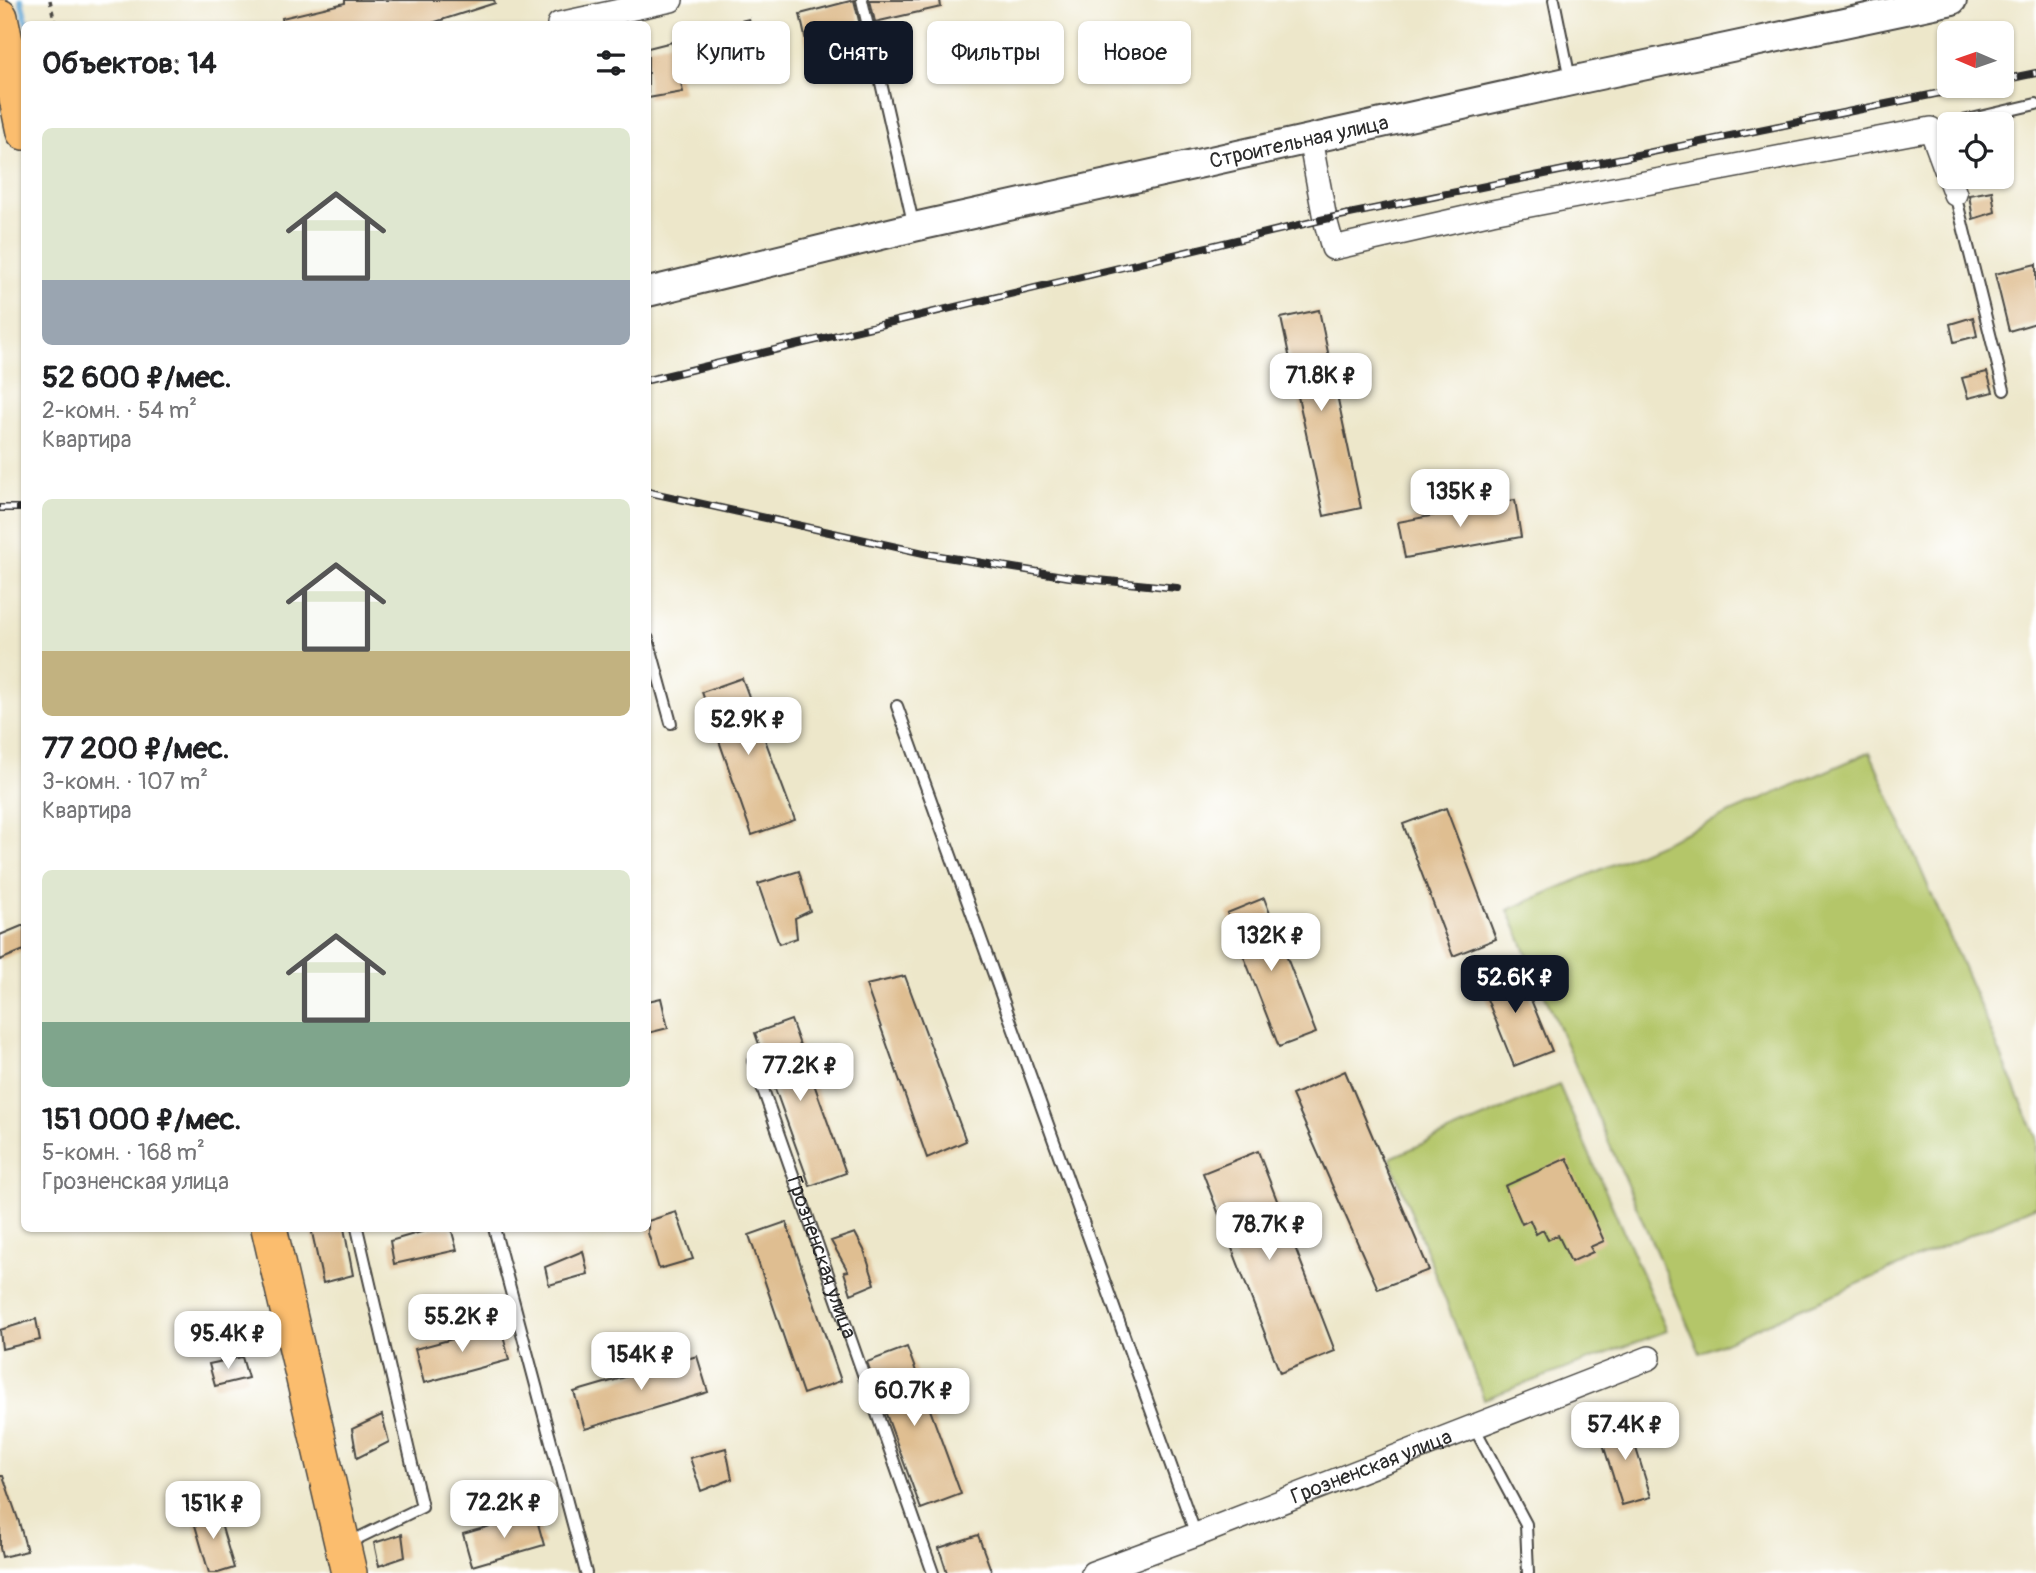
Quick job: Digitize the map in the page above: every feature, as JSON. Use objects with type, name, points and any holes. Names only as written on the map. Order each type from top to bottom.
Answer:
[{"type":"main road","points":[[0,17],[21,118]]},
{"type":"main road","points":[[270,1232],[346,1560]]},
{"type":"street","points":[[573,21],[671,0]]},
{"type":"street","name":"Строительная улица","points":[[651,291],[914,227],[1571,81],[1952,0]]},
{"type":"street","points":[[1310,139],[1325,219],[1334,248],[1492,212],[1937,127]]},
{"type":"street","points":[[1954,189],[1955,194]]},
{"type":"street","name":"Грозненская улица","points":[[1093,1573],[1649,1358]]},
{"type":"lane","points":[[862,0],[914,227]]},
{"type":"lane","points":[[1554,0],[1571,81]]},
{"type":"lane","points":[[2003,112],[2036,104]]},
{"type":"lane","points":[[1955,194],[2004,390]]},
{"type":"lane","points":[[651,650],[671,723]]},
{"type":"lane","points":[[897,706],[1196,1535]]},
{"type":"lane","name":"Грозненская улица","points":[[753,1061],[933,1573]]},
{"type":"lane","points":[[346,1560],[422,1507],[358,1232]]},
{"type":"lane","points":[[495,1232],[586,1573]]},
{"type":"lane","points":[[1474,1427],[1526,1524],[1528,1573]]},
{"type":"path","points":[[50,0],[54,21]]},
{"type":"green space","points":[[1870,752],[2036,1136],[2036,1206],[1700,1353],[1508,910]]},
{"type":"green space","points":[[1559,1085],[1667,1331],[1484,1399],[1390,1158]]},
{"type":"building","points":[[345,0],[494,0],[495,3],[438,21],[282,21],[282,18],[345,3]]},
{"type":"building","points":[[854,0],[859,21],[804,21],[804,32],[800,14]]},
{"type":"building","points":[[870,0],[940,0],[941,7],[875,21]]},
{"type":"building","points":[[672,42],[672,84],[681,84],[683,92],[651,97],[651,47]]},
{"type":"building","points":[[1992,191],[1995,212],[1973,219],[1969,195]]},
{"type":"building","points":[[2036,264],[2036,323],[2009,331],[1995,274]]},
{"type":"building","points":[[1319,310],[1361,508],[1324,516],[1281,318]]},
{"type":"building","points":[[1973,317],[1977,336],[1954,342],[1950,324]]},
{"type":"building","points":[[1987,372],[1993,392],[1968,398],[1962,378]]},
{"type":"building","points":[[1515,500],[1521,537],[1405,558],[1398,522]]},
{"type":"building","points":[[742,678],[795,820],[752,835],[702,692]]},
{"type":"building","points":[[1446,808],[1496,939],[1453,956],[1403,824]]},
{"type":"building","points":[[799,871],[810,911],[795,918],[797,938],[779,944],[758,884]]},
{"type":"building","points":[[1264,898],[1316,1033],[1279,1047],[1227,913]]},
{"type":"building","points":[[21,926],[21,951],[0,960],[0,935]]},
{"type":"building","points":[[1516,963],[1552,1051],[1514,1066],[1479,979]]},
{"type":"building","points":[[905,976],[966,1141],[927,1158],[866,985]]},
{"type":"building","points":[[661,998],[668,1028],[651,1032],[651,1000]]},
{"type":"building","points":[[791,1020],[846,1173],[810,1186],[755,1033]]},
{"type":"building","points":[[1345,1071],[1429,1270],[1378,1289],[1292,1095]]},
{"type":"building","points":[[1258,1151],[1335,1351],[1280,1373],[1203,1173]]},
{"type":"building","points":[[1567,1158],[1604,1241],[1590,1247],[1593,1252],[1571,1262],[1558,1235],[1548,1240],[1543,1230],[1536,1234],[1530,1220],[1522,1224],[1505,1186]]},
{"type":"building","points":[[676,1212],[693,1259],[659,1269],[648,1233],[651,1232],[651,1220]]},
{"type":"building","points":[[786,1222],[841,1381],[803,1394],[749,1235]]},
{"type":"building","points":[[312,1232],[345,1232],[353,1275],[323,1283]]},
{"type":"building","points":[[421,1232],[452,1232],[457,1250],[394,1264],[390,1241]]},
{"type":"building","points":[[855,1233],[864,1250],[875,1284],[851,1294],[844,1272],[848,1271],[831,1241]]},
{"type":"building","points":[[583,1251],[588,1274],[549,1285],[545,1267]]},
{"type":"building","points":[[36,1319],[40,1340],[2,1349],[0,1330]]},
{"type":"building","points":[[501,1326],[509,1360],[424,1383],[415,1349]]},
{"type":"building","points":[[907,1347],[961,1494],[921,1509],[867,1362]]},
{"type":"building","points":[[697,1356],[708,1392],[585,1429],[574,1392]]},
{"type":"building","points":[[242,1357],[248,1378],[215,1386],[209,1364]]},
{"type":"building","points":[[382,1415],[389,1442],[357,1458],[352,1429]]},
{"type":"building","points":[[1627,1419],[1651,1497],[1622,1505],[1598,1428]]},
{"type":"building","points":[[726,1448],[732,1479],[701,1491],[690,1458]]},
{"type":"building","points":[[0,1476],[3,1476],[27,1551],[2,1557],[0,1548]]},
{"type":"building","points":[[216,1507],[234,1568],[209,1573],[192,1515]]},
{"type":"building","points":[[535,1513],[544,1545],[472,1566],[463,1534]]},
{"type":"building","points":[[402,1534],[405,1557],[379,1566],[374,1543]]},
{"type":"building","points":[[978,1535],[992,1573],[947,1573],[939,1548]]},
{"type":"waterway","points":[[21,0],[26,21]]},
{"type":"railway","points":[[2014,78],[2036,73]]},
{"type":"railway","points":[[651,379],[1325,219],[1937,94]]},
{"type":"railway","points":[[651,493],[928,554],[1069,577],[1177,588]]},
{"type":"railway","points":[[0,508],[21,508]]}]
